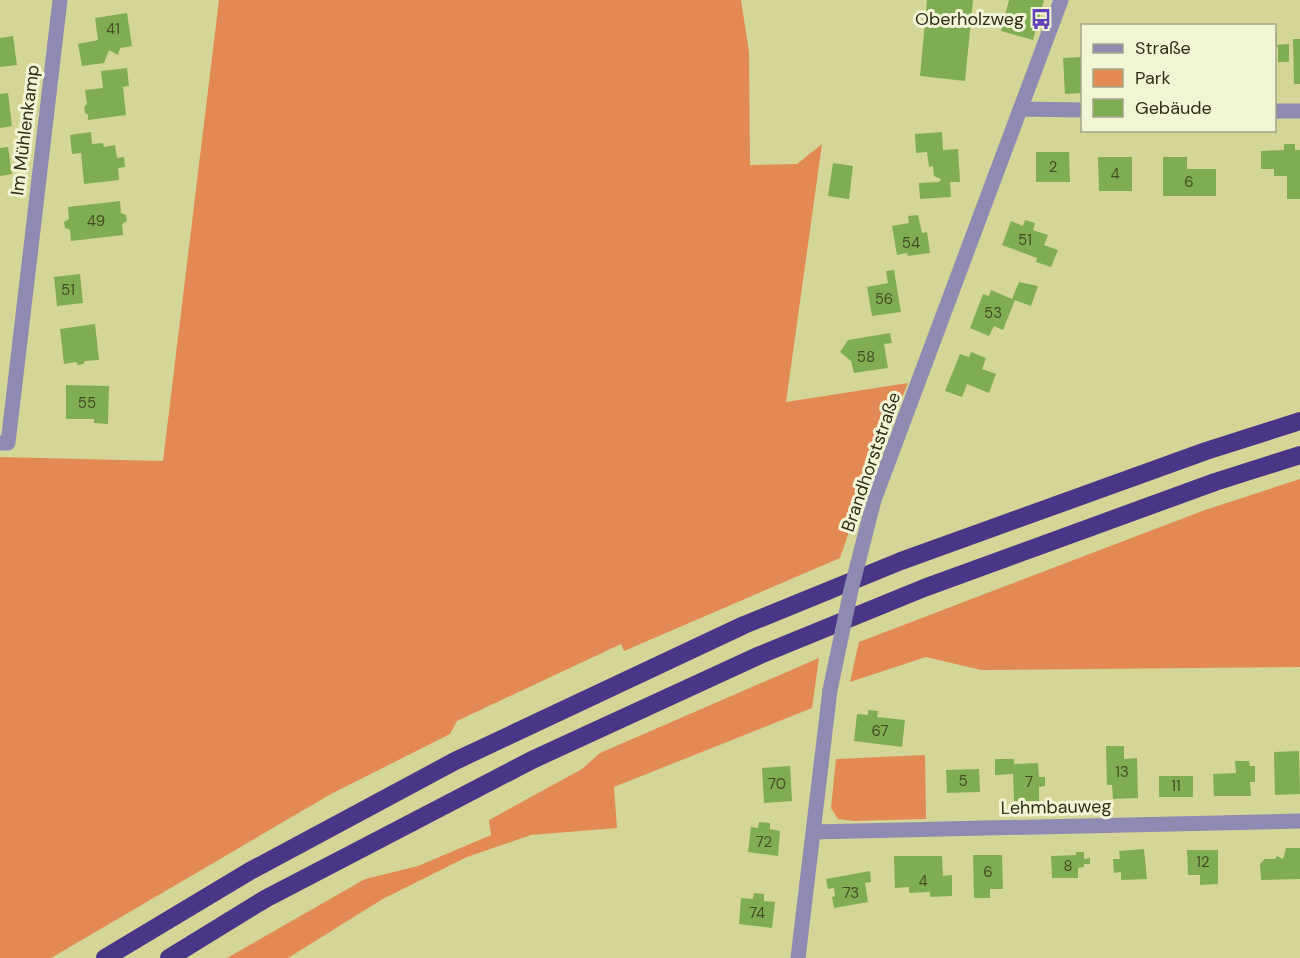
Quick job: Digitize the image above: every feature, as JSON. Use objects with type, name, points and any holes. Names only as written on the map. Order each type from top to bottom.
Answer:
[{"type":"highway","points":[[105,958],[250,871],[455,761],[744,625],[912,556],[1206,451],[1300,421]]},
{"type":"highway","points":[[169,958],[265,899],[492,780],[760,655],[924,588],[1215,482],[1300,455]]},
{"type":"street","name":"Im Mühlenkamp","points":[[4,443],[60,0]]},
{"type":"street","name":"Brandhorststraße","points":[[798,958],[830,690],[851,590],[874,500],[1022,110],[1061,0]]},
{"type":"street","points":[[1022,110],[1081,110]]},
{"type":"street","points":[[1276,111],[1300,111]]},
{"type":"street","name":"Lehmbauweg","points":[[813,832],[1300,821]]},
{"type":"green space","points":[[219,0],[741,0],[749,52],[750,165],[797,164],[822,144],[786,402],[908,383],[862,494],[840,558],[624,651],[621,644],[457,721],[450,734],[331,794],[51,958],[0,958],[0,457],[163,461]]},
{"type":"green space","points":[[1300,479],[1300,667],[981,670],[926,657],[850,682],[859,642],[1205,510]]},
{"type":"green space","points":[[819,658],[812,708],[614,787],[617,828],[531,835],[467,857],[381,900],[288,958],[227,958],[365,879],[418,866],[491,835],[489,820],[582,769],[600,753]]},
{"type":"green space","points":[[925,755],[926,819],[854,821],[838,819],[831,808],[836,759]]},
{"type":"building","points":[[927,0],[973,0],[965,81],[920,76]]},
{"type":"building","points":[[1009,0],[1044,0],[1033,40],[1001,31]]},
{"type":"building","points":[[127,13],[132,46],[120,48],[118,55],[109,50],[104,63],[82,66],[78,44],[98,40],[95,18]]},
{"type":"building","points":[[1276,32],[1277,45],[1289,44],[1289,62],[1278,62],[1278,47],[1276,47]]},
{"type":"building","points":[[13,36],[17,65],[0,67],[0,38]]},
{"type":"building","points":[[1293,39],[1300,39],[1300,84],[1294,84]]},
{"type":"building","points":[[1081,57],[1081,93],[1065,94],[1063,58]]},
{"type":"building","points":[[127,68],[129,86],[123,87],[126,115],[88,120],[84,107],[87,104],[85,90],[103,88],[101,71]]},
{"type":"building","points":[[8,93],[12,126],[0,128],[0,94]]},
{"type":"building","points":[[91,132],[92,144],[103,143],[104,147],[115,145],[117,158],[124,157],[125,167],[118,168],[119,180],[84,184],[81,153],[72,154],[70,135]]},
{"type":"building","points":[[942,132],[943,150],[958,149],[960,182],[950,182],[951,197],[920,199],[919,183],[939,182],[941,179],[934,176],[933,166],[929,167],[927,152],[916,153],[915,134]]},
{"type":"building","points":[[1284,144],[1295,144],[1295,150],[1300,150],[1300,199],[1287,199],[1287,176],[1274,176],[1274,169],[1261,169],[1261,151],[1284,150]]},
{"type":"building","points":[[8,147],[12,174],[0,176],[0,148]]},
{"type":"building","points":[[1036,152],[1069,152],[1070,182],[1036,182]]},
{"type":"building","points":[[1098,157],[1132,157],[1132,191],[1099,191]]},
{"type":"building","points":[[1163,157],[1187,157],[1187,169],[1216,169],[1216,196],[1163,196]]},
{"type":"building","points":[[833,163],[853,166],[849,199],[828,196]]},
{"type":"building","points":[[120,201],[121,213],[126,215],[127,221],[122,224],[123,235],[71,241],[70,230],[65,228],[64,222],[69,219],[68,207]]},
{"type":"building","points":[[918,215],[922,233],[927,232],[930,253],[897,255],[892,226],[909,223],[908,216]]},
{"type":"building","points":[[1025,220],[1035,223],[1033,230],[1048,235],[1044,245],[1058,250],[1051,267],[1036,262],[1037,258],[1002,245],[1011,221],[1023,226]]},
{"type":"building","points":[[894,270],[901,312],[872,316],[867,287],[888,283],[886,271]]},
{"type":"building","points":[[80,274],[83,303],[57,306],[54,277]]},
{"type":"building","points":[[1019,282],[1038,286],[1031,306],[1015,300],[1003,330],[994,326],[989,336],[970,328],[983,294],[989,296],[991,290],[1012,299]]},
{"type":"building","points":[[95,324],[99,360],[85,361],[78,365],[76,362],[64,364],[60,329]]},
{"type":"building","points":[[890,333],[892,343],[884,344],[888,368],[854,373],[851,361],[840,352],[848,340]]},
{"type":"building","points":[[971,352],[986,358],[982,369],[996,374],[989,393],[967,384],[962,397],[945,391],[960,354],[969,357]]},
{"type":"building","points":[[66,385],[109,386],[108,424],[94,423],[94,419],[66,419]]},
{"type":"building","points":[[868,710],[878,711],[877,717],[905,720],[902,747],[854,741],[857,714],[868,715]]},
{"type":"building","points":[[1106,746],[1124,746],[1124,759],[1137,758],[1138,798],[1113,799],[1112,785],[1107,785]]},
{"type":"building","points":[[1299,751],[1300,794],[1275,795],[1274,752]]},
{"type":"building","points":[[995,759],[1014,759],[1014,764],[1038,763],[1039,777],[1045,777],[1045,786],[1039,787],[1039,801],[1014,801],[1013,774],[995,775]]},
{"type":"building","points":[[1235,761],[1249,761],[1250,766],[1255,766],[1255,782],[1250,782],[1251,796],[1214,796],[1213,774],[1236,773]]},
{"type":"building","points":[[790,766],[792,801],[764,803],[762,768]]},
{"type":"building","points":[[979,769],[980,792],[947,793],[946,770]]},
{"type":"building","points":[[1159,776],[1193,776],[1193,797],[1159,797]]},
{"type":"building","points":[[759,822],[770,823],[770,829],[780,831],[778,856],[748,852],[751,827],[758,828]]},
{"type":"building","points":[[1286,848],[1300,848],[1300,879],[1261,880],[1260,864],[1265,859],[1275,859],[1277,856],[1283,859]]},
{"type":"building","points":[[1144,849],[1147,879],[1121,880],[1121,872],[1114,873],[1113,859],[1120,859],[1119,851]]},
{"type":"building","points":[[1187,850],[1218,850],[1218,884],[1200,885],[1200,875],[1188,875]]},
{"type":"building","points":[[1076,852],[1084,852],[1084,859],[1090,858],[1090,864],[1084,864],[1084,867],[1078,868],[1078,878],[1052,878],[1051,856],[1076,855]]},
{"type":"building","points":[[973,855],[1002,855],[1003,889],[990,889],[990,898],[974,898]]},
{"type":"building","points":[[894,856],[942,856],[943,876],[952,875],[952,896],[930,897],[930,892],[909,893],[909,887],[895,888]]},
{"type":"building","points":[[870,871],[871,882],[865,883],[868,902],[834,908],[832,897],[835,896],[834,888],[828,889],[826,879]]},
{"type":"building","points":[[754,893],[764,894],[764,901],[775,902],[772,928],[739,924],[741,898],[753,899]]},
{"type":"place","name":"Oberholzweg","points":[[1041,19]]}]
